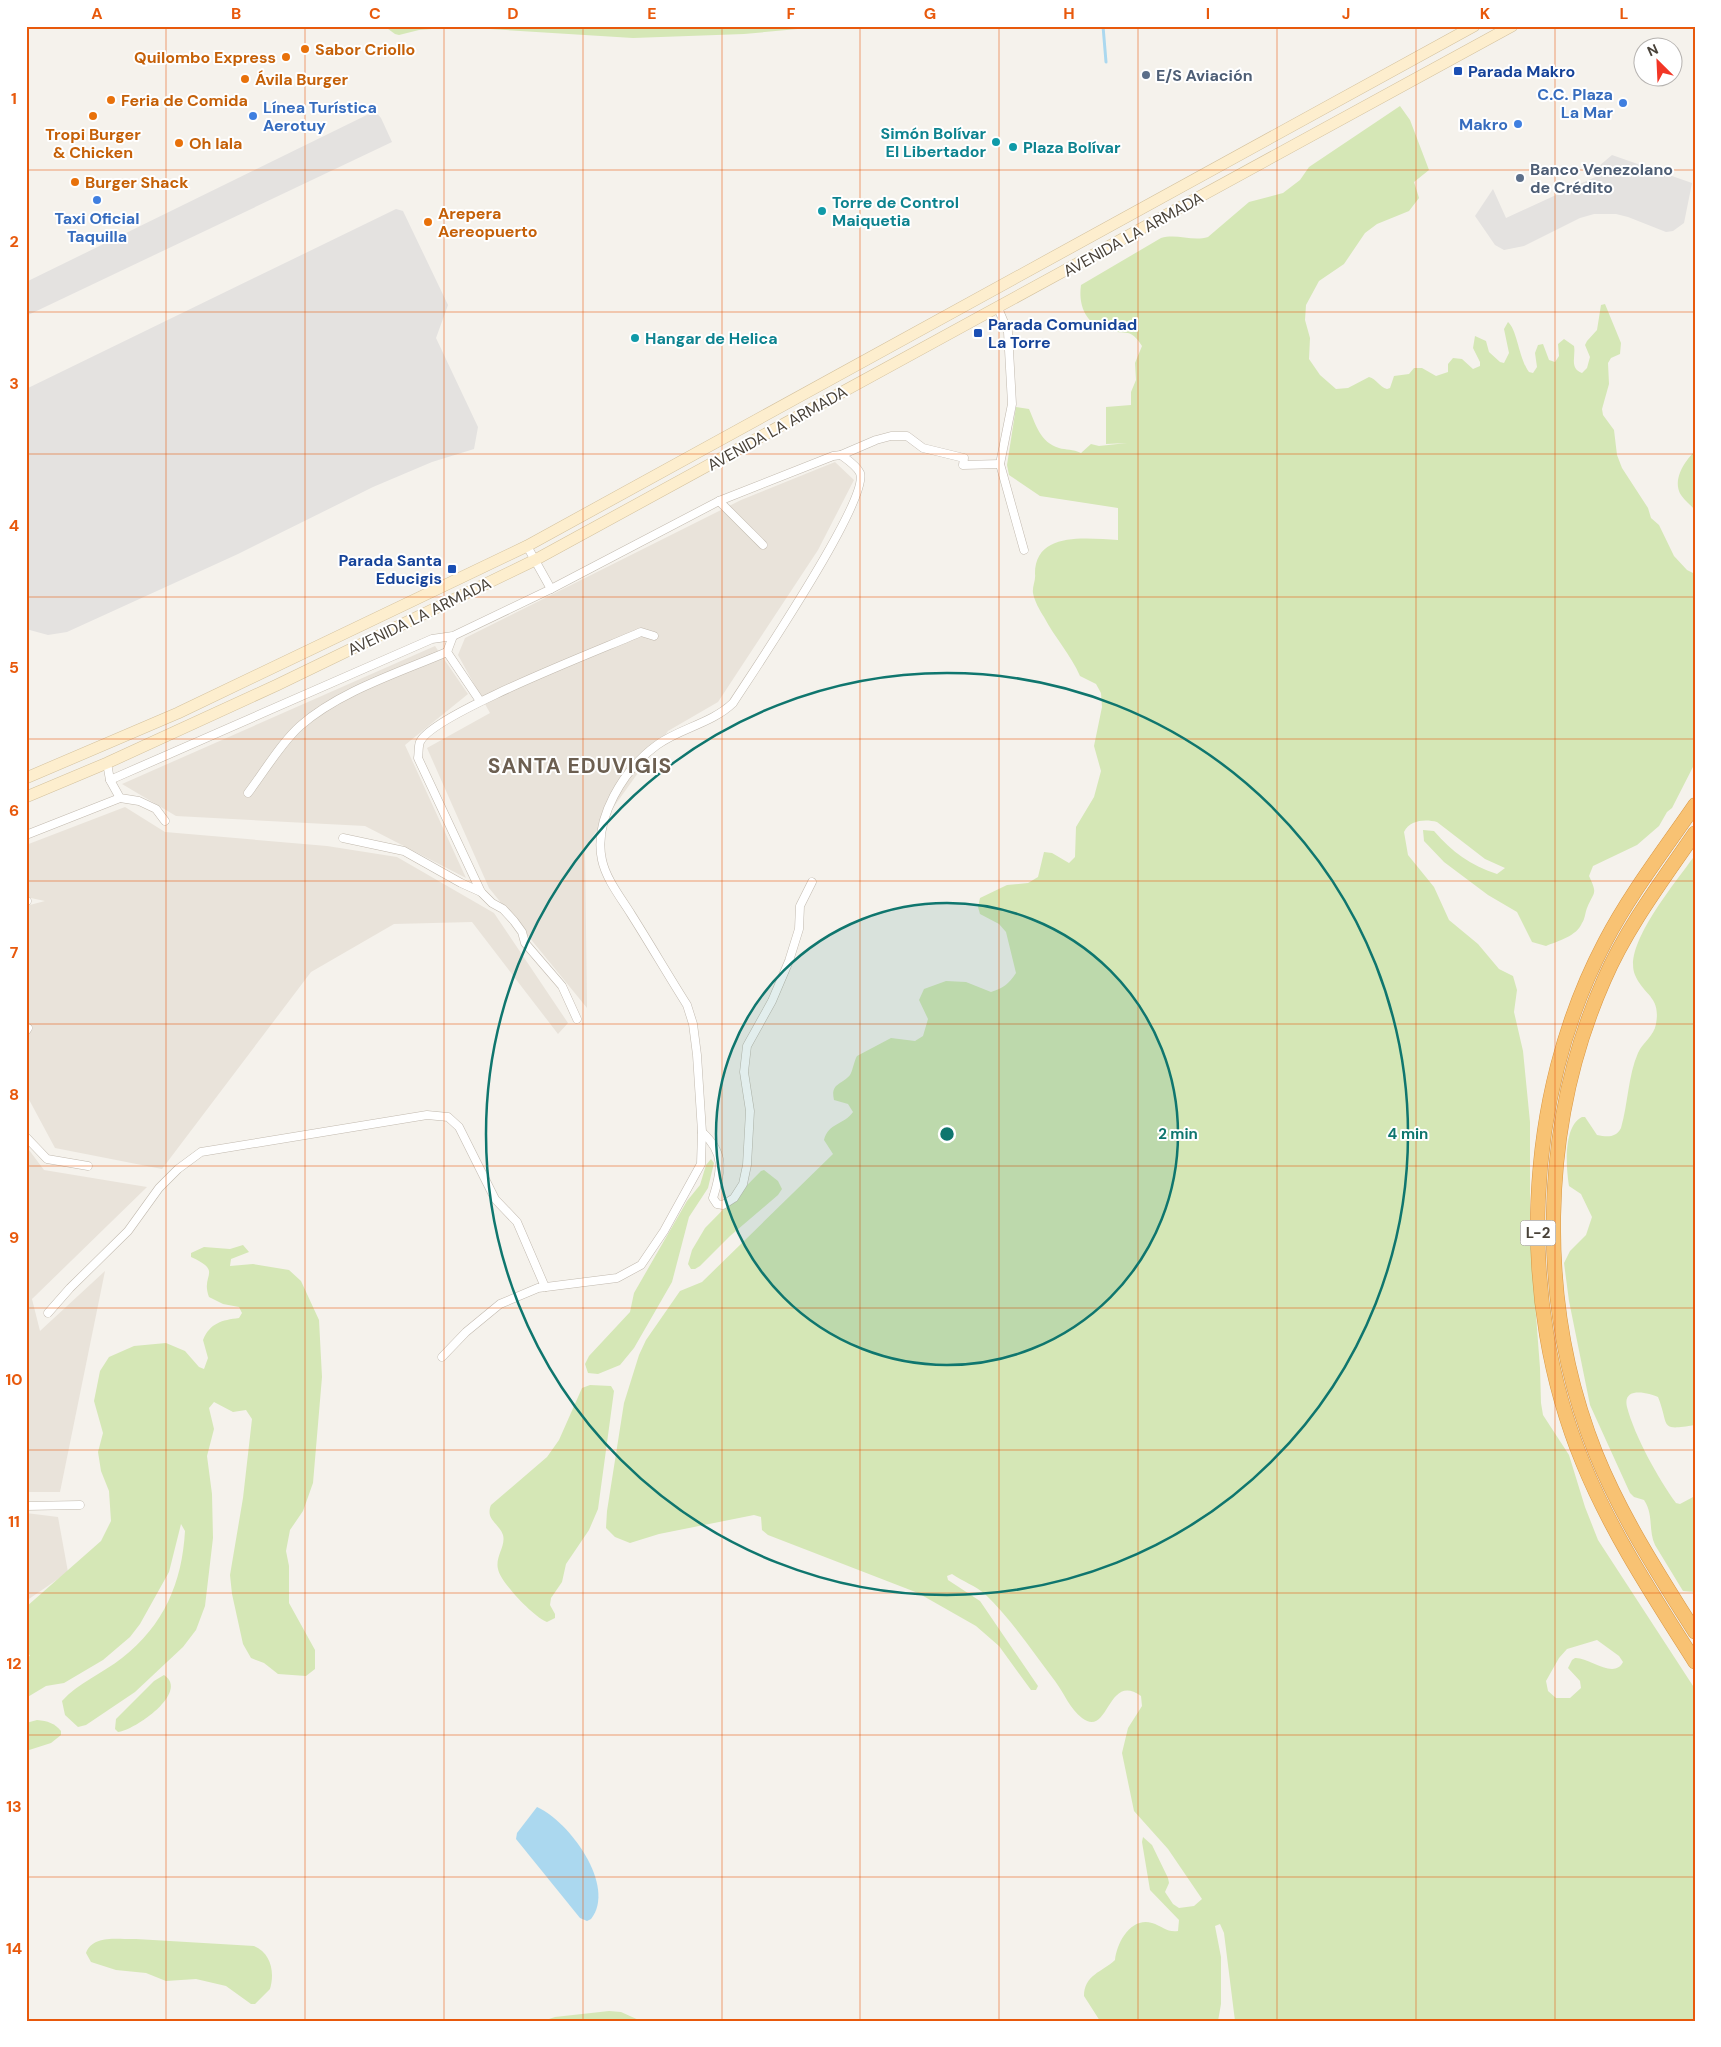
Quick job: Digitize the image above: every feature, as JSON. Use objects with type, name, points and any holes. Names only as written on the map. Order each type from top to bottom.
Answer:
[{"type":"highway","name":"L-2","points":[[1695,805],[1623,910],[1605,942],[1576,1007],[1556,1069],[1550,1097],[1538,1214],[1545,1322],[1555,1373],[1573,1437],[1593,1487],[1615,1531],[1695,1662]]},
{"type":"highway","name":"L-2","points":[[1695,833],[1637,918],[1615,957],[1591,1012],[1571,1073],[1565,1100],[1554,1214],[1556,1281],[1564,1342],[1588,1432],[1628,1524],[1695,1632]]},
{"type":"main road","name":"AVENIDA LA ARMADA","points":[[26,778],[178,713],[527,546],[1474,26]]},
{"type":"main road","name":"AVENIDA LA ARMADA","points":[[26,797],[107,764],[277,685],[535,560],[1512,26]]},
{"type":"street","points":[[998,308],[1008,332],[1012,404],[1000,464],[1024,550]]},
{"type":"street","points":[[110,780],[432,639],[453,636],[551,589],[719,501],[876,440],[891,436],[907,436],[923,448],[964,458],[963,465],[1000,464]]},
{"type":"street","points":[[442,1357],[466,1332],[500,1304],[538,1288],[617,1278],[640,1264],[664,1231],[701,1164],[702,1132],[693,1024],[687,1005],[613,885],[602,861],[601,834],[610,806],[624,780],[640,760],[658,744],[713,718],[733,703],[828,553],[861,483],[860,473],[852,463],[841,455]]},
{"type":"street","points":[[719,501],[763,545]]},
{"type":"street","points":[[527,546],[551,589]]},
{"type":"street","points":[[577,1019],[562,986],[525,944],[522,932],[514,921],[503,909],[492,903],[481,892],[418,758],[420,742],[437,726],[480,701],[641,632],[654,636]]},
{"type":"street","points":[[248,793],[298,728],[314,715],[353,693],[447,652],[453,636]]},
{"type":"street","points":[[447,652],[480,701]]},
{"type":"street","points":[[107,764],[110,780],[120,798]]},
{"type":"street","points":[[26,835],[120,798],[139,801],[156,809],[165,821]]},
{"type":"street","points":[[343,838],[404,851],[481,892]]},
{"type":"street","points":[[702,1132],[717,1149],[720,1172],[713,1198],[717,1204],[723,1205],[734,1198],[743,1184],[747,1165],[750,1111],[744,1072],[747,1046],[772,1001],[789,961],[799,929],[800,906],[812,882]]},
{"type":"street","points":[[48,1313],[75,1282],[128,1231],[159,1188],[178,1169],[201,1152],[427,1115],[448,1117],[459,1127],[495,1200],[517,1222],[545,1287]]},
{"type":"street","points":[[26,1137],[47,1159],[88,1166]]},
{"type":"street","points":[[26,1506],[80,1505]]},
{"type":"shaded area","points":[[375,111],[381,118],[392,142],[26,316],[26,282]]},
{"type":"shaded area","points":[[1612,155],[1692,183],[1684,223],[1673,231],[1666,232],[1616,214],[1594,214],[1580,218],[1524,246],[1504,250],[1495,245],[1475,216],[1493,189],[1506,218],[1606,172],[1592,172]]},
{"type":"shaded area","points":[[396,209],[403,211],[448,305],[436,338],[478,427],[474,449],[432,462],[373,487],[238,554],[67,632],[48,635],[26,629],[26,389]]},
{"type":"shaded area","points":[[835,462],[854,480],[818,550],[718,702],[668,731],[585,847],[587,1008],[489,888],[427,748],[490,713],[458,655],[465,638],[741,500]]},
{"type":"shaded area","points":[[435,646],[468,694],[405,745],[466,878],[365,826],[176,816],[122,784]]},
{"type":"shaded area","points":[[125,807],[165,832],[327,846],[397,857],[494,913],[568,1023],[558,1034],[472,922],[394,924],[311,972],[162,1169],[55,1148],[26,1094],[26,906],[45,901],[26,897],[26,845]]},
{"type":"shaded area","points":[[26,1146],[44,1170],[147,1187],[32,1299],[40,1331],[105,1271],[60,1492],[26,1492]]},
{"type":"shaded area","points":[[26,1513],[58,1517],[68,1572],[26,1601]]},
{"type":"green space","points":[[384,26],[830,26],[744,34],[633,38],[458,27],[419,30],[399,35]]},
{"type":"green space","points":[[1400,106],[1410,120],[1429,170],[1414,182],[1419,198],[1409,211],[1377,224],[1365,233],[1344,264],[1319,281],[1306,305],[1305,320],[1310,338],[1309,359],[1320,375],[1336,389],[1348,388],[1369,377],[1387,389],[1390,388],[1394,376],[1409,374],[1414,368],[1422,368],[1436,376],[1448,372],[1448,364],[1453,358],[1462,359],[1473,369],[1480,366],[1473,348],[1475,336],[1486,341],[1489,352],[1500,362],[1504,363],[1509,353],[1504,329],[1508,322],[1514,331],[1523,360],[1529,372],[1533,373],[1537,367],[1535,353],[1538,345],[1543,344],[1549,360],[1555,362],[1559,356],[1558,344],[1564,339],[1574,346],[1574,365],[1582,373],[1587,368],[1590,357],[1585,345],[1597,330],[1601,305],[1605,304],[1621,343],[1620,354],[1611,358],[1608,363],[1609,384],[1602,409],[1603,415],[1614,430],[1617,455],[1622,468],[1648,508],[1651,518],[1659,525],[1674,556],[1687,570],[1695,574],[1695,763],[1672,808],[1667,812],[1659,826],[1637,845],[1593,866],[1589,876],[1594,893],[1580,928],[1567,937],[1546,946],[1532,942],[1517,912],[1488,895],[1444,862],[1424,841],[1423,830],[1434,831],[1455,851],[1478,866],[1497,874],[1505,868],[1485,859],[1437,822],[1418,821],[1410,825],[1404,832],[1408,855],[1434,887],[1449,920],[1478,944],[1499,969],[1513,976],[1517,990],[1514,1012],[1523,1051],[1530,1122],[1530,1236],[1543,1415],[1569,1455],[1585,1507],[1598,1540],[1695,1689],[1695,2021],[1235,2021],[1224,1933],[1220,1924],[1215,1926],[1221,1957],[1221,2004],[1218,2021],[1100,2021],[1084,1996],[1085,1989],[1090,1979],[1115,1960],[1116,1953],[1126,1932],[1144,1922],[1152,1923],[1171,1931],[1178,1931],[1179,1920],[1150,1890],[1142,1842],[1143,1837],[1152,1845],[1168,1878],[1169,1883],[1165,1892],[1173,1904],[1179,1908],[1194,1906],[1202,1899],[1168,1849],[1134,1811],[1122,1753],[1128,1728],[1142,1706],[1141,1696],[1130,1691],[1121,1692],[1098,1720],[1091,1722],[1082,1718],[995,1604],[981,1591],[952,1574],[947,1576],[948,1580],[980,1601],[1038,1686],[1036,1690],[1031,1690],[999,1646],[976,1626],[918,1593],[768,1535],[762,1530],[761,1517],[754,1515],[659,1534],[630,1543],[615,1537],[606,1528],[624,1403],[639,1355],[646,1340],[680,1291],[702,1282],[833,1154],[824,1140],[826,1134],[853,1112],[848,1104],[834,1100],[835,1087],[850,1075],[857,1056],[891,1038],[915,1041],[923,1036],[928,1019],[919,1000],[924,989],[946,981],[966,982],[991,992],[1008,983],[1013,977],[1016,973],[1006,932],[999,924],[980,914],[978,907],[980,898],[1007,885],[1028,883],[1038,877],[1044,852],[1052,853],[1069,863],[1075,857],[1076,827],[1094,797],[1101,771],[1094,746],[1102,707],[1101,693],[1096,684],[1080,676],[1039,609],[1033,588],[1037,560],[1044,550],[1054,544],[1066,540],[1079,539],[1118,540],[1118,508],[1040,496],[1009,475],[1007,465],[1016,407],[1029,409],[1043,437],[1047,442],[1059,448],[1081,453],[1091,444],[1099,446],[1127,443],[1106,444],[1106,407],[1131,405],[1131,392],[1136,380],[1135,363],[1142,346],[1131,334],[1109,331],[1094,324],[1089,319],[1082,307],[1081,285],[1161,238],[1173,236],[1196,239],[1208,237],[1249,202],[1283,193],[1300,180],[1309,167]],"holes":[[[1597,1640],[1619,1656],[1623,1662],[1614,1669],[1575,1658],[1568,1668],[1580,1681],[1581,1688],[1570,1698],[1556,1698],[1548,1691],[1546,1681],[1559,1658],[1567,1649]]]},
{"type":"green space","points":[[1695,451],[1695,510],[1681,495],[1678,483],[1683,466]]},
{"type":"green space","points":[[1695,855],[1695,1425],[1670,1427],[1665,1421],[1658,1397],[1654,1395],[1632,1394],[1628,1396],[1627,1407],[1641,1444],[1676,1503],[1680,1504],[1695,1496],[1695,1592],[1683,1591],[1655,1545],[1647,1506],[1644,1500],[1634,1497],[1630,1493],[1590,1405],[1569,1301],[1564,1263],[1570,1251],[1586,1235],[1592,1217],[1581,1194],[1569,1186],[1567,1148],[1569,1138],[1576,1122],[1582,1117],[1585,1117],[1597,1135],[1614,1135],[1621,1128],[1635,1062],[1640,1049],[1655,1028],[1657,1015],[1654,1002],[1635,975],[1633,962],[1636,947],[1654,913]]},
{"type":"green space","points":[[711,1159],[714,1163],[708,1188],[689,1217],[672,1282],[634,1348],[620,1365],[598,1374],[588,1373],[585,1364],[589,1356],[630,1312],[634,1293],[687,1201],[700,1185],[706,1165]]},
{"type":"green space","points":[[764,1170],[778,1181],[782,1189],[778,1195],[730,1236],[700,1266],[691,1269],[688,1264],[692,1250],[705,1228]]},
{"type":"green space","points":[[243,1245],[249,1252],[231,1259],[230,1266],[253,1264],[289,1270],[301,1281],[319,1320],[322,1377],[313,1483],[303,1511],[290,1530],[286,1551],[289,1566],[289,1603],[315,1650],[315,1669],[306,1676],[278,1674],[264,1663],[251,1658],[243,1644],[232,1594],[230,1575],[243,1498],[252,1419],[246,1410],[233,1412],[214,1402],[209,1408],[214,1429],[207,1456],[212,1494],[213,1538],[205,1606],[196,1630],[183,1647],[135,1692],[86,1725],[78,1727],[65,1715],[62,1701],[83,1683],[122,1658],[137,1645],[160,1617],[175,1585],[180,1568],[185,1531],[181,1524],[169,1572],[140,1624],[130,1637],[103,1660],[64,1683],[46,1686],[26,1698],[26,1662],[30,1655],[26,1654],[26,1607],[101,1541],[111,1521],[109,1491],[101,1471],[98,1452],[103,1433],[94,1401],[100,1371],[109,1357],[134,1346],[166,1343],[185,1351],[199,1367],[204,1369],[208,1358],[203,1340],[206,1334],[217,1323],[239,1318],[242,1313],[239,1307],[223,1304],[209,1297],[207,1283],[209,1270],[201,1262],[191,1257],[191,1253],[204,1247],[230,1249]]},
{"type":"green space","points":[[590,1385],[611,1386],[614,1391],[598,1509],[589,1530],[566,1564],[562,1582],[551,1598],[550,1605],[555,1618],[547,1622],[519,1599],[500,1575],[497,1565],[504,1539],[501,1531],[491,1518],[490,1510],[491,1505],[547,1457],[559,1440],[582,1388]]},
{"type":"green space","points":[[164,1675],[170,1682],[170,1691],[165,1700],[147,1718],[126,1730],[118,1732],[115,1729],[116,1719],[154,1681]]},
{"type":"green space","points":[[37,1720],[53,1724],[61,1731],[61,1735],[51,1743],[26,1751],[26,1723]]},
{"type":"green space","points":[[136,1939],[254,1946],[260,1949],[268,1958],[272,1970],[270,1989],[255,2004],[251,2004],[226,1986],[196,1979],[166,1981],[146,1973],[116,1970],[91,1962],[86,1953],[90,1947],[101,1940]]},
{"type":"green space","points":[[609,2011],[621,2012],[641,2021],[543,2021],[555,2017]]},
{"type":"water","points":[[537,1807],[550,1814],[563,1826],[586,1856],[594,1873],[598,1890],[597,1905],[591,1919],[587,1921],[580,1918],[516,1839],[517,1833]]},
{"type":"waterway","points":[[1103,26],[1106,62]]},
{"type":"place","name":"Sabor Criollo","points":[[305,49]]},
{"type":"place","name":"Quilombo Express","points":[[286,57]]},
{"type":"place","name":"Parada Makro","points":[[1458,71]]},
{"type":"place","name":"E/S Aviación","points":[[1146,75]]},
{"type":"place","name":"Ávila Burger","points":[[245,79]]},
{"type":"place","name":"Feria de Comida","points":[[111,100]]},
{"type":"place","name":"C.C. Plaza La Mar","points":[[1623,103]]},
{"type":"place","name":"Tropi Burger & Chicken","points":[[93,116]]},
{"type":"place","name":"Línea Turística Aerotuy","points":[[253,116]]},
{"type":"place","name":"Makro","points":[[1518,124]]},
{"type":"place","name":"Simón Bolívar El Libertador","points":[[996,142]]},
{"type":"place","name":"Oh lala","points":[[179,143]]},
{"type":"place","name":"Plaza Bolívar","points":[[1013,147]]},
{"type":"place","name":"Banco Venezolano de Crédito","points":[[1520,178]]},
{"type":"place","name":"Burger Shack","points":[[75,182]]},
{"type":"place","name":"Taxi Oficial Taquilla","points":[[97,200]]},
{"type":"place","name":"Torre de Control Maiquetia","points":[[822,211]]},
{"type":"place","name":"Arepera Aereopuerto","points":[[428,222]]},
{"type":"place","name":"Parada Comunidad La Torre","points":[[978,333]]},
{"type":"place","name":"Hangar de Helica","points":[[635,338]]},
{"type":"place","name":"Parada Santa Educigis","points":[[452,569]]},
{"type":"district","name":"SANTA EDUVIGIS","points":[[580,766]]}]
